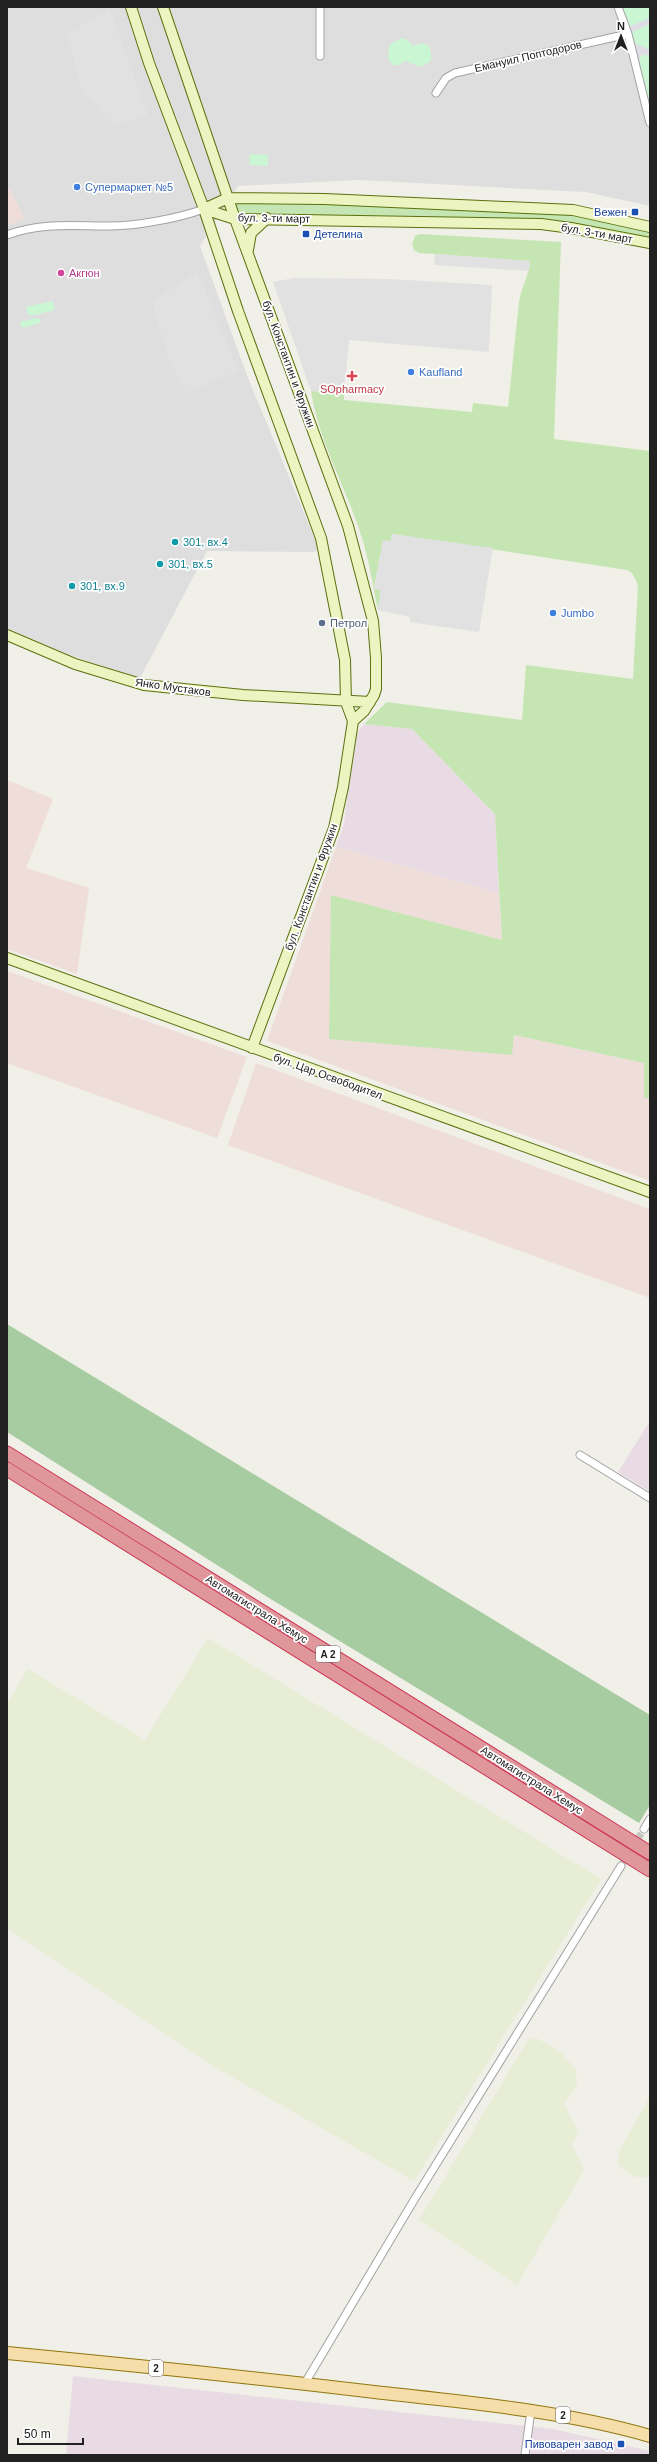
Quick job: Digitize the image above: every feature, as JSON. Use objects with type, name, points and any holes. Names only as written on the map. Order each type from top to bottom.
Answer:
[{"type":"highway","name":"Автомагистрала Хемус","points":[[7,1453],[650,1853]]},
{"type":"highway","name":"Автомагистрала Хемус","points":[[7,1470],[650,1870]]},
{"type":"main road","name":"2","points":[[7,2353],[305,2383],[531,2410],[594,2421],[650,2436]]},
{"type":"street","name":"бул. Константин и Фружин","points":[[131,7],[149,63],[204,209],[238,311],[321,538],[345,660],[346,702],[353,721],[343,787],[334,828],[252,1048]]},
{"type":"street","name":"бул. Константин и Фружин","points":[[162,7],[228,198],[348,526],[373,621],[376,689],[364,711],[353,721]]},
{"type":"street","points":[[320,7],[320,56]]},
{"type":"street","points":[[618,7],[628,34],[650,123]]},
{"type":"street","name":"Емануил Поптодоров","points":[[436,92],[446,78],[455,73],[628,34]]},
{"type":"street","name":"бул. 3-ти март","points":[[204,209],[228,198],[573,210],[650,227]]},
{"type":"street","name":"бул. 3-ти март","points":[[204,209],[236,219],[267,218],[541,224],[571,228],[650,243]]},
{"type":"street","points":[[7,235],[25,228],[46,225],[113,226],[182,216],[204,209]]},
{"type":"street","points":[[248,250],[251,233],[267,218]]},
{"type":"street","name":"Янко Мустаков","points":[[7,635],[75,664],[144,685],[182,690],[346,702],[370,702]]},
{"type":"street","name":"бул. Цар Освободител","points":[[7,958],[650,1192]]},
{"type":"street","points":[[580,1455],[650,1498]]},
{"type":"street","points":[[644,1829],[650,1820]]},
{"type":"street","points":[[305,2383],[414,2200],[621,1866]]},
{"type":"street","points":[[525,2455],[531,2410]]},
{"type":"shaded area","points":[[7,7],[650,7],[650,206],[586,192],[359,180],[238,186],[200,246],[248,378],[319,549],[314,552],[207,551],[140,678],[67,654],[7,628]]},
{"type":"shaded area","points":[[109,7],[148,115],[114,126],[83,94],[66,35]]},
{"type":"shaded area","points":[[650,18],[650,24],[628,34],[626,28]]},
{"type":"shaded area","points":[[630,41],[650,50],[650,55],[642,55],[636,66]]},
{"type":"shaded area","points":[[10,189],[25,219],[7,226],[7,190]]},
{"type":"shaded area","points":[[435,254],[530,261],[529,271],[434,265]]},
{"type":"shaded area","points":[[197,271],[239,371],[188,393],[170,364],[152,301]]},
{"type":"shaded area","points":[[294,278],[390,279],[492,285],[489,352],[349,340],[344,393],[311,391],[273,282]]},
{"type":"shaded area","points":[[392,534],[493,548],[479,632],[409,622],[410,617],[378,610],[381,590],[374,589],[383,540],[391,541]]},
{"type":"shaded area","points":[[364,724],[412,729],[495,814],[499,893],[336,847],[344,824],[354,737]]},
{"type":"shaded area","points":[[7,780],[53,799],[26,868],[89,888],[77,974],[7,949]]},
{"type":"shaded area","points":[[336,847],[499,893],[502,940],[331,896],[511,1055],[514,1035],[644,1063],[644,1098],[650,1098],[650,1181],[267,1041]]},
{"type":"shaded area","points":[[7,971],[247,1057],[217,1138],[7,1063]]},
{"type":"shaded area","points":[[256,1063],[650,1209],[650,1298],[228,1145]]},
{"type":"shaded area","points":[[650,1421],[650,1492],[618,1472]]},
{"type":"shaded area","points":[[73,2376],[553,2429],[650,2451],[650,2455],[66,2455]]},
{"type":"green space","points":[[618,7],[650,7],[650,119]]},
{"type":"green space","points":[[401,38],[408,40],[414,47],[415,45],[423,43],[429,46],[431,61],[421,67],[405,61],[399,65],[393,65],[388,59],[389,45]]},
{"type":"green space","points":[[250,154],[268,155],[268,166],[249,165]]},
{"type":"green space","points":[[228,198],[573,210],[650,227],[650,243],[571,228],[235,219]]},
{"type":"green space","points":[[420,234],[561,242],[554,439],[650,451],[650,1098],[644,1098],[644,1063],[514,1035],[512,1055],[329,1039],[331,895],[502,940],[495,814],[412,729],[364,724],[387,702],[522,720],[526,665],[633,679],[638,585],[632,573],[627,570],[392,534],[391,541],[383,541],[374,588],[381,589],[378,610],[362,538],[320,429],[311,391],[344,393],[344,400],[472,412],[473,403],[508,407],[519,302],[530,261],[419,253],[414,250],[412,244],[415,236]]},
{"type":"green space","points":[[53,301],[55,310],[31,316],[28,314],[26,307]]},
{"type":"green space","points":[[36,318],[40,319],[41,323],[22,328],[20,322]]},
{"type":"green space","points":[[7,1324],[650,1715],[650,1805],[639,1823],[269,1598],[7,1432]]},
{"type":"green space","points":[[208,1638],[601,1879],[414,2181],[220,2070],[7,1928],[7,1704],[28,1669],[145,1740]]},
{"type":"green space","points":[[536,2038],[558,2050],[576,2069],[577,2085],[564,2104],[578,2132],[572,2145],[584,2170],[517,2285],[419,2220],[528,2040]]},
{"type":"green space","points":[[650,2096],[650,2173],[647,2177],[635,2177],[617,2164],[620,2150]]},
{"type":"tunnel","points":[[621,1866],[644,1829]]},
{"type":"place","name":"Супермаркет №5","points":[[77,187]]},
{"type":"place","name":"Вежен","points":[[635,212]]},
{"type":"place","name":"Детелина","points":[[306,234]]},
{"type":"place","name":"Акгюн","points":[[61,273]]},
{"type":"place","name":"Kaufland","points":[[411,372]]},
{"type":"place","name":"SOpharmacy","points":[[352,376]]},
{"type":"place","name":"301, вх.4","points":[[175,542]]},
{"type":"place","name":"301, вх.5","points":[[160,564]]},
{"type":"place","name":"301, вх.9","points":[[72,586]]},
{"type":"place","name":"Jumbo","points":[[553,613]]},
{"type":"place","name":"Петрол","points":[[322,623]]},
{"type":"place","name":"Пивоварен завод","points":[[621,2444]]}]
